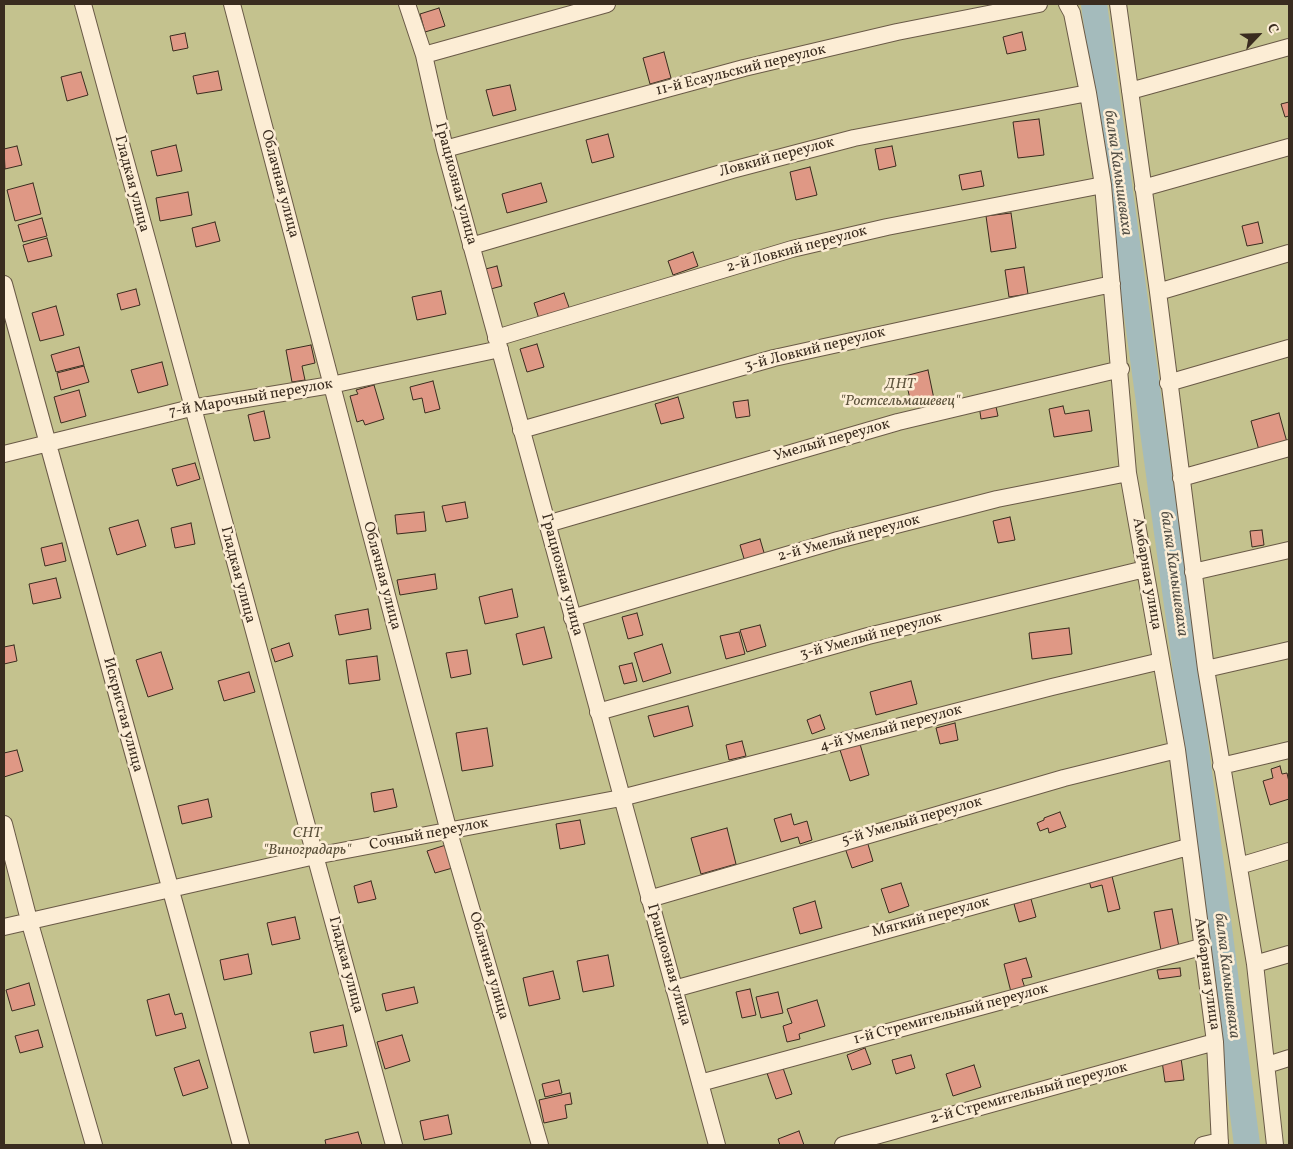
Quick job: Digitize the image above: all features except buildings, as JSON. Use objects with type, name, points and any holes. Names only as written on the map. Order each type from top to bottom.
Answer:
[{"type":"street","name":"Гладкая улица","points":[[83,4],[191,408],[394,1145]]},
{"type":"street","name":"Облачная улица","points":[[232,4],[448,832],[540,1145]]},
{"type":"street","name":"Грациозная улица","points":[[407,4],[424,55],[445,149],[471,246],[717,1145]]},
{"type":"street","points":[[424,55],[608,4]]},
{"type":"street","name":"11-й Есаульский переулок","points":[[445,149],[744,68],[897,32],[1040,4]]},
{"type":"street","name":"Амбарная улица","points":[[1067,4],[1072,13],[1088,93],[1103,185],[1121,369],[1128,473],[1177,750],[1188,847],[1215,1042],[1220,1143]]},
{"type":"street","points":[[1118,4],[1158,292],[1180,478],[1206,669],[1255,964],[1275,1145]]},
{"type":"street","points":[[1130,91],[1289,47]]},
{"type":"street","name":"Ловкий переулок","points":[[471,246],[722,172],[854,138],[1088,93]]},
{"type":"street","points":[[1143,188],[1289,147]]},
{"type":"street","name":"2-й Ловкий переулок","points":[[498,344],[792,249],[888,227],[1103,185]]},
{"type":"street","points":[[1158,292],[1289,253]]},
{"type":"street","name":"Искристая улица","points":[[4,284],[241,1145]]},
{"type":"street","name":"3-й Ловкий переулок","points":[[521,430],[774,358],[1112,284]]},
{"type":"street","name":"7-й Марочный переулок","points":[[4,454],[191,408],[332,385],[498,344]]},
{"type":"street","points":[[1168,383],[1289,348]]},
{"type":"street","name":"Умелый переулок","points":[[547,524],[898,422],[1121,369]]},
{"type":"street","points":[[1180,478],[1289,448]]},
{"type":"street","name":"2-й Умелый переулок","points":[[572,618],[838,540],[988,501],[1128,473]]},
{"type":"street","points":[[1193,572],[1289,550]]},
{"type":"street","name":"3-й Умелый переулок","points":[[598,712],[868,636],[1145,569]]},
{"type":"street","points":[[1206,669],[1289,650]]},
{"type":"street","name":"4-й Умелый переулок","points":[[622,798],[1052,687],[1161,661]]},
{"type":"street","name":"5-й Умелый переулок","points":[[649,899],[1064,778],[1177,750]]},
{"type":"street","points":[[1221,766],[1289,750]]},
{"type":"street","name":"Сочный переулок","points":[[4,927],[315,856],[622,798]]},
{"type":"street","points":[[4,824],[29,920],[94,1145]]},
{"type":"street","name":"Мягкий переулок","points":[[674,989],[1188,847]]},
{"type":"street","points":[[1238,866],[1289,852]]},
{"type":"street","name":"1-й Стремительный переулок","points":[[700,1084],[1202,947]]},
{"type":"street","points":[[1255,964],[1289,954]]},
{"type":"street","name":"2-й Стремительный переулок","points":[[843,1145],[1215,1042]]},
{"type":"street","points":[[1267,1065],[1289,1058]]},
{"type":"street","points":[[1203,1145],[1220,1143]]},
{"type":"green space","points":[[4,4],[1289,4],[1289,1145],[4,1145]]},
{"type":"waterway","name":"балка Камышеваха","points":[[1094,4],[1183,648],[1247,1145]]},
{"type":"park label","name":"ДНТ \"Ростсельмашевец\"","points":[[900,394]]},
{"type":"park label","name":"СНТ \"Виноградарь\"","points":[[307,842]]}]
